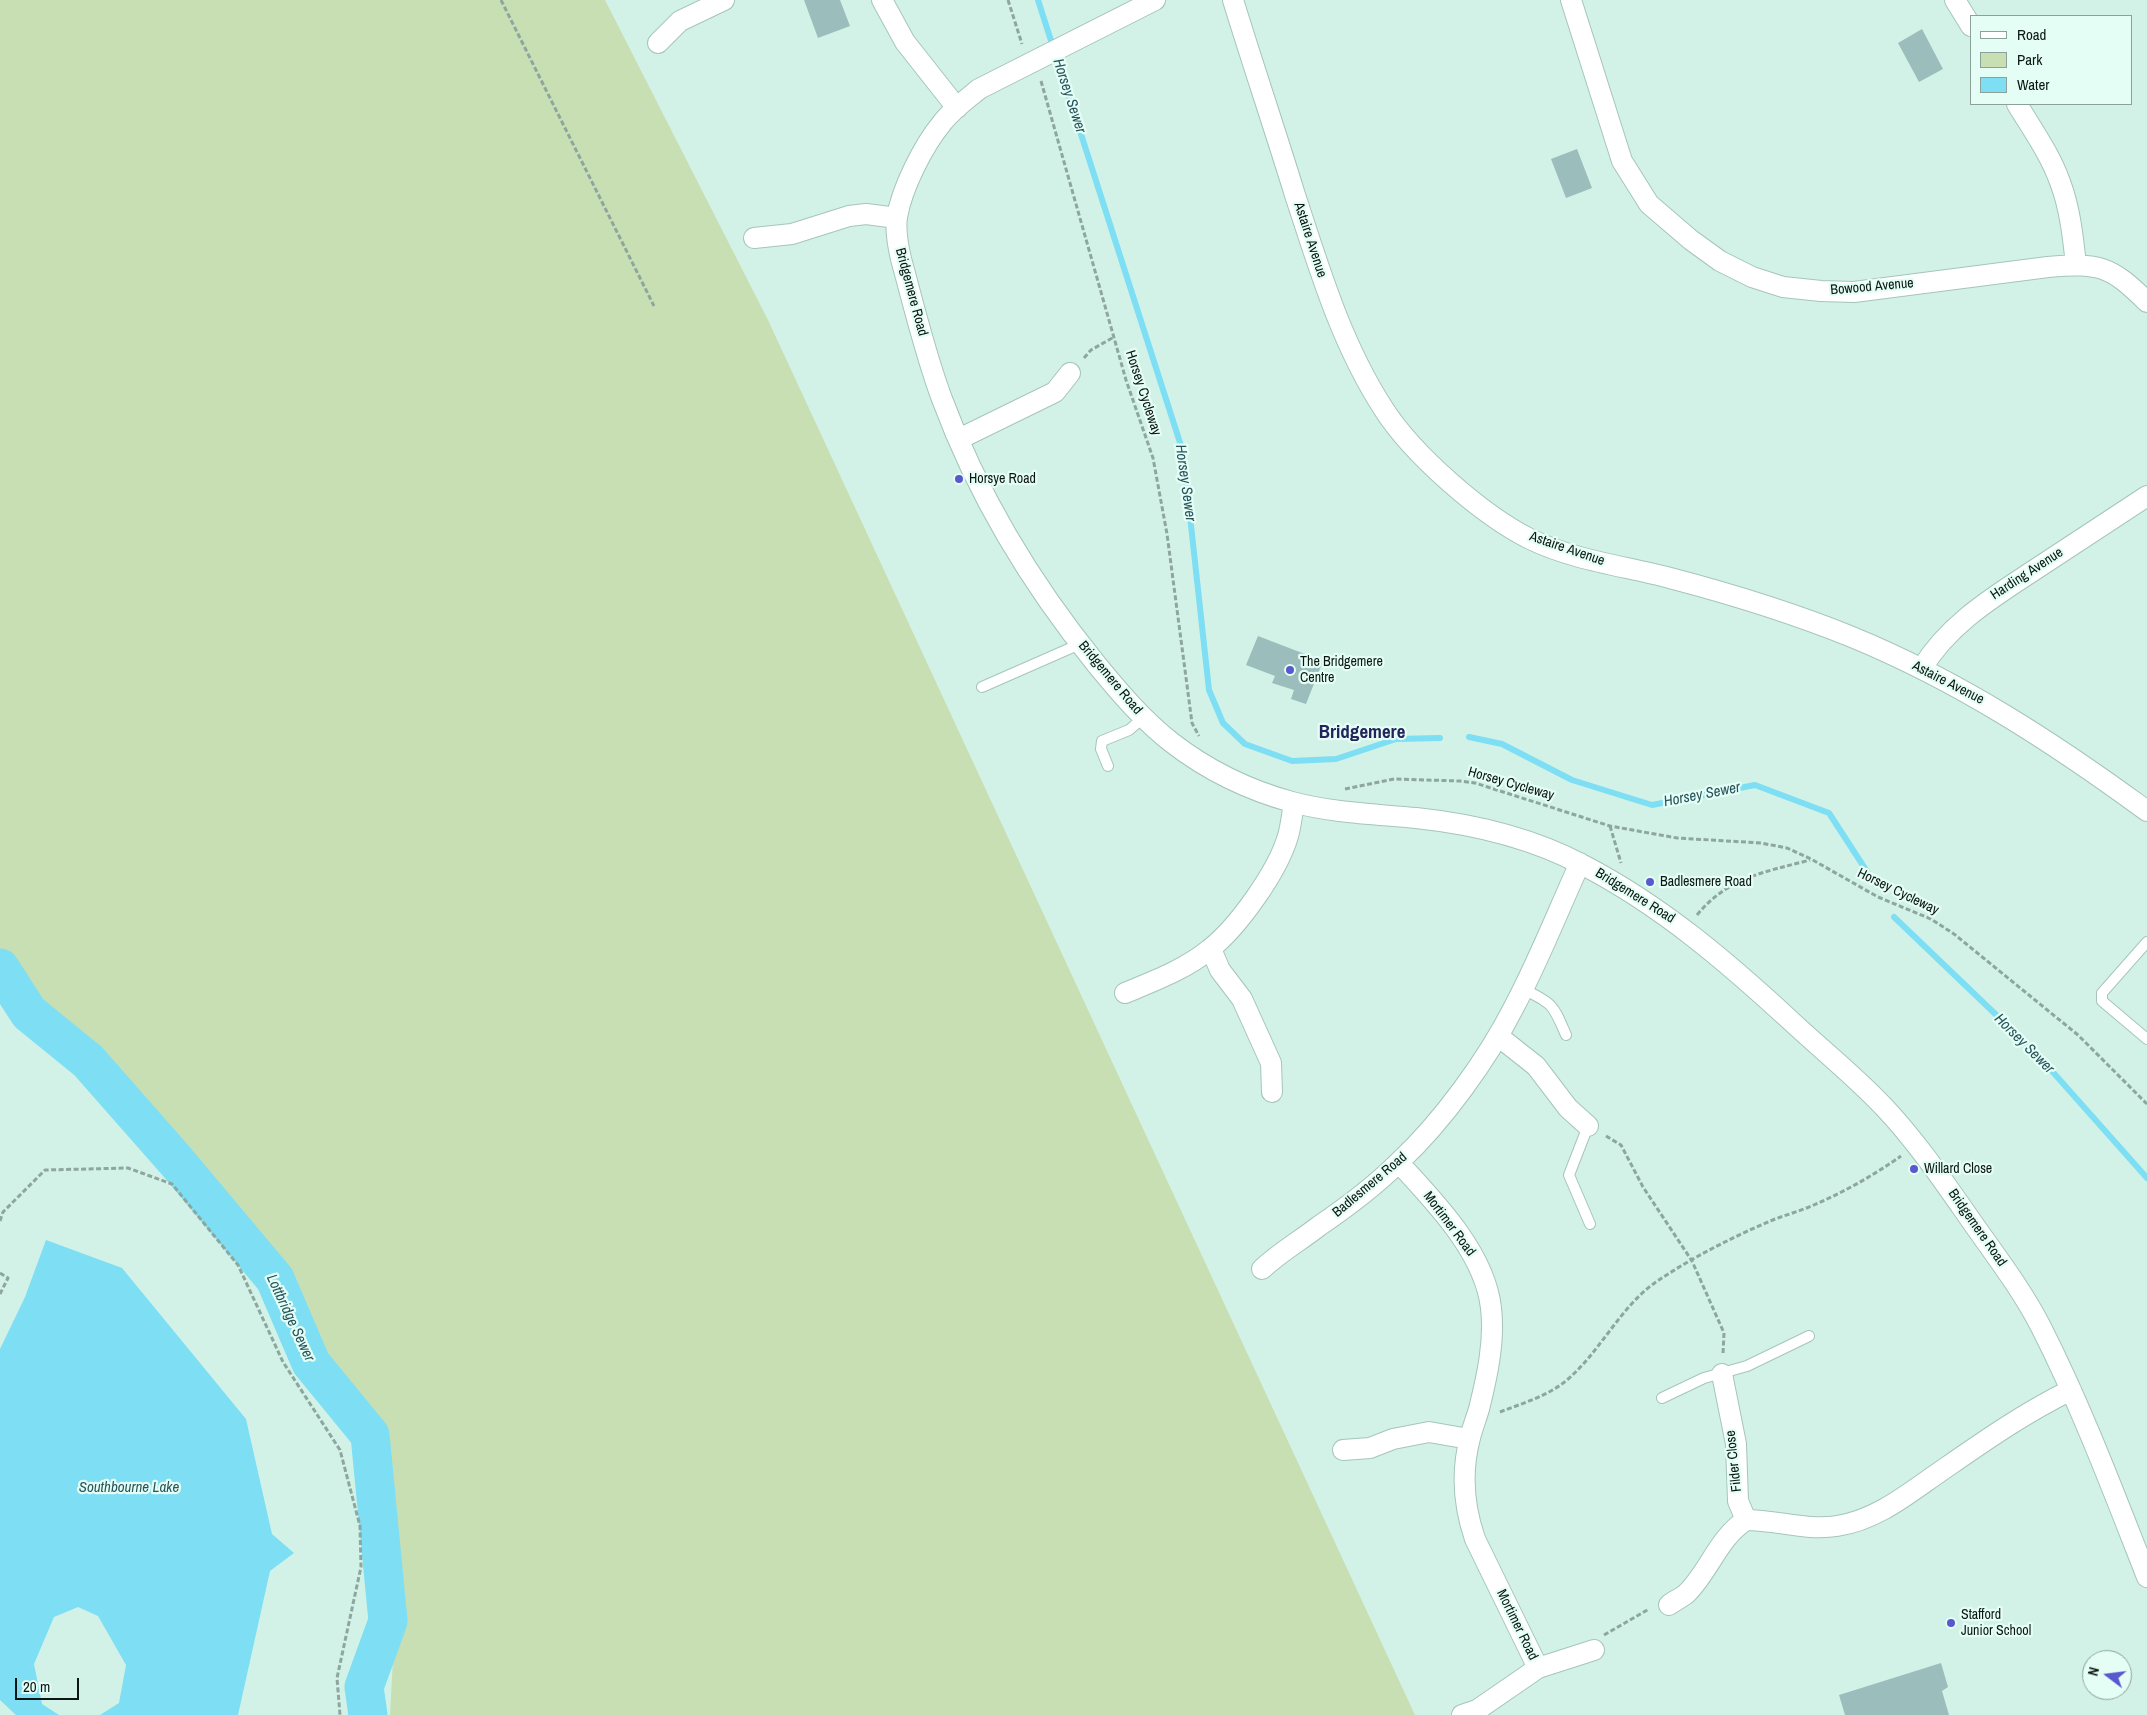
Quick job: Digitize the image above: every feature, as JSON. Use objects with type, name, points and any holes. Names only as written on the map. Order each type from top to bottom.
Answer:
[{"type":"street","points":[[658,43],[680,21],[724,0]]},
{"type":"street","points":[[882,0],[904,42],[957,108]]},
{"type":"street","name":"Bridgemere Road","points":[[1154,0],[979,89],[942,123],[929,141],[903,195],[897,218],[897,238],[901,259],[941,396],[970,467],[1005,533],[1040,588],[1080,644],[1123,697],[1143,718],[1172,743],[1209,768],[1242,785],[1326,810],[1418,818],[1484,829],[1545,847],[1580,863],[1630,891],[1685,929],[1735,970],[1880,1103],[1918,1145],[2011,1276],[2040,1324],[2094,1443],[2147,1577]]},
{"type":"street","name":"Astaire Avenue","points":[[1233,0],[1333,309],[1356,361],[1384,411],[1421,454],[1491,516],[1531,539],[1578,556],[1672,579],[1783,611],[1853,637],[1922,668],[1997,709],[2047,740],[2147,811]]},
{"type":"street","name":"Bowood Avenue","points":[[1571,0],[1622,161],[1649,204],[1691,240],[1720,261],[1752,277],[1783,287],[1854,292],[2048,266],[2076,265],[2098,267],[2115,273],[2147,302]]},
{"type":"street","points":[[1955,0],[1970,24]]},
{"type":"street","points":[[2018,105],[2047,154],[2060,182],[2069,212],[2076,265]]},
{"type":"street","points":[[754,238],[792,234],[850,216],[866,214],[897,218]]},
{"type":"street","points":[[959,439],[1055,392],[1070,373]]},
{"type":"street","name":"Harding Avenue","points":[[1922,668],[1934,648],[1955,626],[1984,603],[2147,496]]},
{"type":"street","points":[[1125,993],[1151,982],[1211,949],[1241,916],[1266,883],[1279,860],[1288,836],[1294,802]]},
{"type":"street","name":"Badlesmere Road","points":[[1262,1270],[1279,1253],[1319,1227],[1398,1163],[1450,1105],[1498,1036],[1523,989],[1580,863]]},
{"type":"street","points":[[1211,949],[1220,970],[1242,999],[1272,1063],[1272,1092]]},
{"type":"street","points":[[1498,1036],[1536,1066],[1568,1108],[1588,1126]]},
{"type":"street","name":"Mortimer Road","points":[[1398,1163],[1433,1200],[1470,1250],[1482,1274],[1492,1308],[1491,1342],[1486,1380],[1470,1439],[1465,1466],[1465,1494],[1468,1518],[1475,1539],[1538,1668]]},
{"type":"street","name":"Filder Close","points":[[1722,1374],[1736,1444],[1738,1501],[1746,1520]]},
{"type":"street","points":[[1669,1605],[1686,1594],[1724,1540],[1746,1520],[1765,1520],[1810,1527],[1837,1526],[1861,1520],[1886,1508],[2041,1404],[2070,1390]]},
{"type":"street","points":[[1343,1450],[1370,1448],[1393,1439],[1429,1432],[1470,1439]]},
{"type":"street","name":"Mortimer Road","points":[[1472,1713],[1538,1668],[1594,1650]]},
{"type":"lane","points":[[982,687],[1080,644]]},
{"type":"lane","points":[[1108,766],[1100,749],[1102,741],[1128,730],[1143,718]]},
{"type":"lane","points":[[2147,942],[2102,993],[2102,1002],[2147,1039]]},
{"type":"lane","points":[[1523,989],[1544,1000],[1554,1008],[1566,1035]]},
{"type":"lane","points":[[1588,1126],[1569,1175],[1590,1224]]},
{"type":"lane","points":[[1662,1398],[1704,1378],[1747,1366],[1809,1336]]},
{"type":"path","points":[[501,0],[654,306]]},
{"type":"path","name":"Horsey Cycleway","points":[[1008,0],[1020,40],[1037,59],[1038,73],[1126,380],[1153,458],[1167,534],[1192,723],[1202,743]]},
{"type":"path","points":[[1070,373],[1091,350],[1114,337]]},
{"type":"path","name":"Horsey Cycleway","points":[[1337,790],[1394,779],[1460,781],[1610,826],[1677,838],[1761,843],[1787,848],[1878,896],[1931,919],[1954,934],[2078,1034],[2147,1104]]},
{"type":"path","points":[[1610,826],[1630,891]]},
{"type":"path","points":[[1685,929],[1705,904],[1726,888],[1749,876],[1811,859]]},
{"type":"path","points":[[1588,1126],[1621,1145],[1643,1186],[1692,1261],[1724,1333],[1722,1374]]},
{"type":"path","points":[[1478,1412],[1496,1413],[1542,1396],[1567,1380],[1587,1360],[1637,1299],[1655,1283],[1692,1261],[1769,1222],[1816,1204],[1877,1174],[1918,1145]]},
{"type":"path","points":[[0,1221],[3,1212],[45,1170],[128,1168],[172,1184],[238,1264],[283,1362],[340,1450],[360,1526],[361,1567],[337,1678],[340,1715]]},
{"type":"path","points":[[0,1273],[8,1278],[0,1294]]},
{"type":"path","points":[[1594,1650],[1602,1636],[1650,1608],[1669,1605]]},
{"type":"green space","points":[[0,0],[605,0],[768,320],[1415,1715],[390,1715],[393,1658],[370,1435],[311,1363],[275,1279],[176,1161],[88,1061],[29,1013],[0,968]]},
{"type":"water","name":"Southbourne Lake","points":[[46,1240],[122,1268],[246,1419],[272,1534],[294,1553],[270,1571],[238,1715],[100,1715],[119,1703],[126,1665],[98,1616],[78,1607],[54,1617],[34,1664],[42,1704],[59,1715],[16,1715],[0,1700],[0,1349],[25,1297]]},
{"type":"building","points":[[804,0],[840,0],[850,26],[818,38]]},
{"type":"building","points":[[1922,29],[1943,69],[1919,82],[1898,43]]},
{"type":"building","points":[[1577,149],[1592,188],[1566,198],[1551,159]]},
{"type":"building","name":"The Bridgemere Centre","points":[[1258,636],[1323,661],[1306,704],[1291,699],[1294,690],[1272,683],[1275,676],[1246,665]]},
{"type":"building","points":[[1941,1663],[1948,1687],[1942,1691],[1949,1715],[1845,1715],[1839,1695]]},
{"type":"waterway","name":"Horsey Sewer","points":[[1038,0],[1183,452],[1209,690],[1223,723],[1245,744],[1292,761],[1336,759],[1396,739],[1440,738]]},
{"type":"waterway","name":"Horsey Sewer","points":[[1469,737],[1502,744],[1572,780],[1652,805],[1755,785],[1829,813],[1875,884]]},
{"type":"waterway","name":"Horsey Sewer","points":[[1894,917],[2035,1052],[2147,1178]]},
{"type":"waterway","name":"Lottbridge Sewer","points":[[0,968],[29,1013],[88,1061],[176,1161],[275,1279],[311,1363],[370,1435],[388,1621],[364,1687],[368,1715]]},
{"type":"place","name":"Horsye Road","points":[[959,479]]},
{"type":"place","name":"The Bridgemere Centre","points":[[1290,670]]},
{"type":"place","name":"Badlesmere Road","points":[[1650,882]]},
{"type":"place","name":"Willard Close","points":[[1914,1169]]},
{"type":"place","name":"Stafford Junior School","points":[[1951,1623]]},
{"type":"district","name":"Bridgemere","points":[[1362,733]]}]
